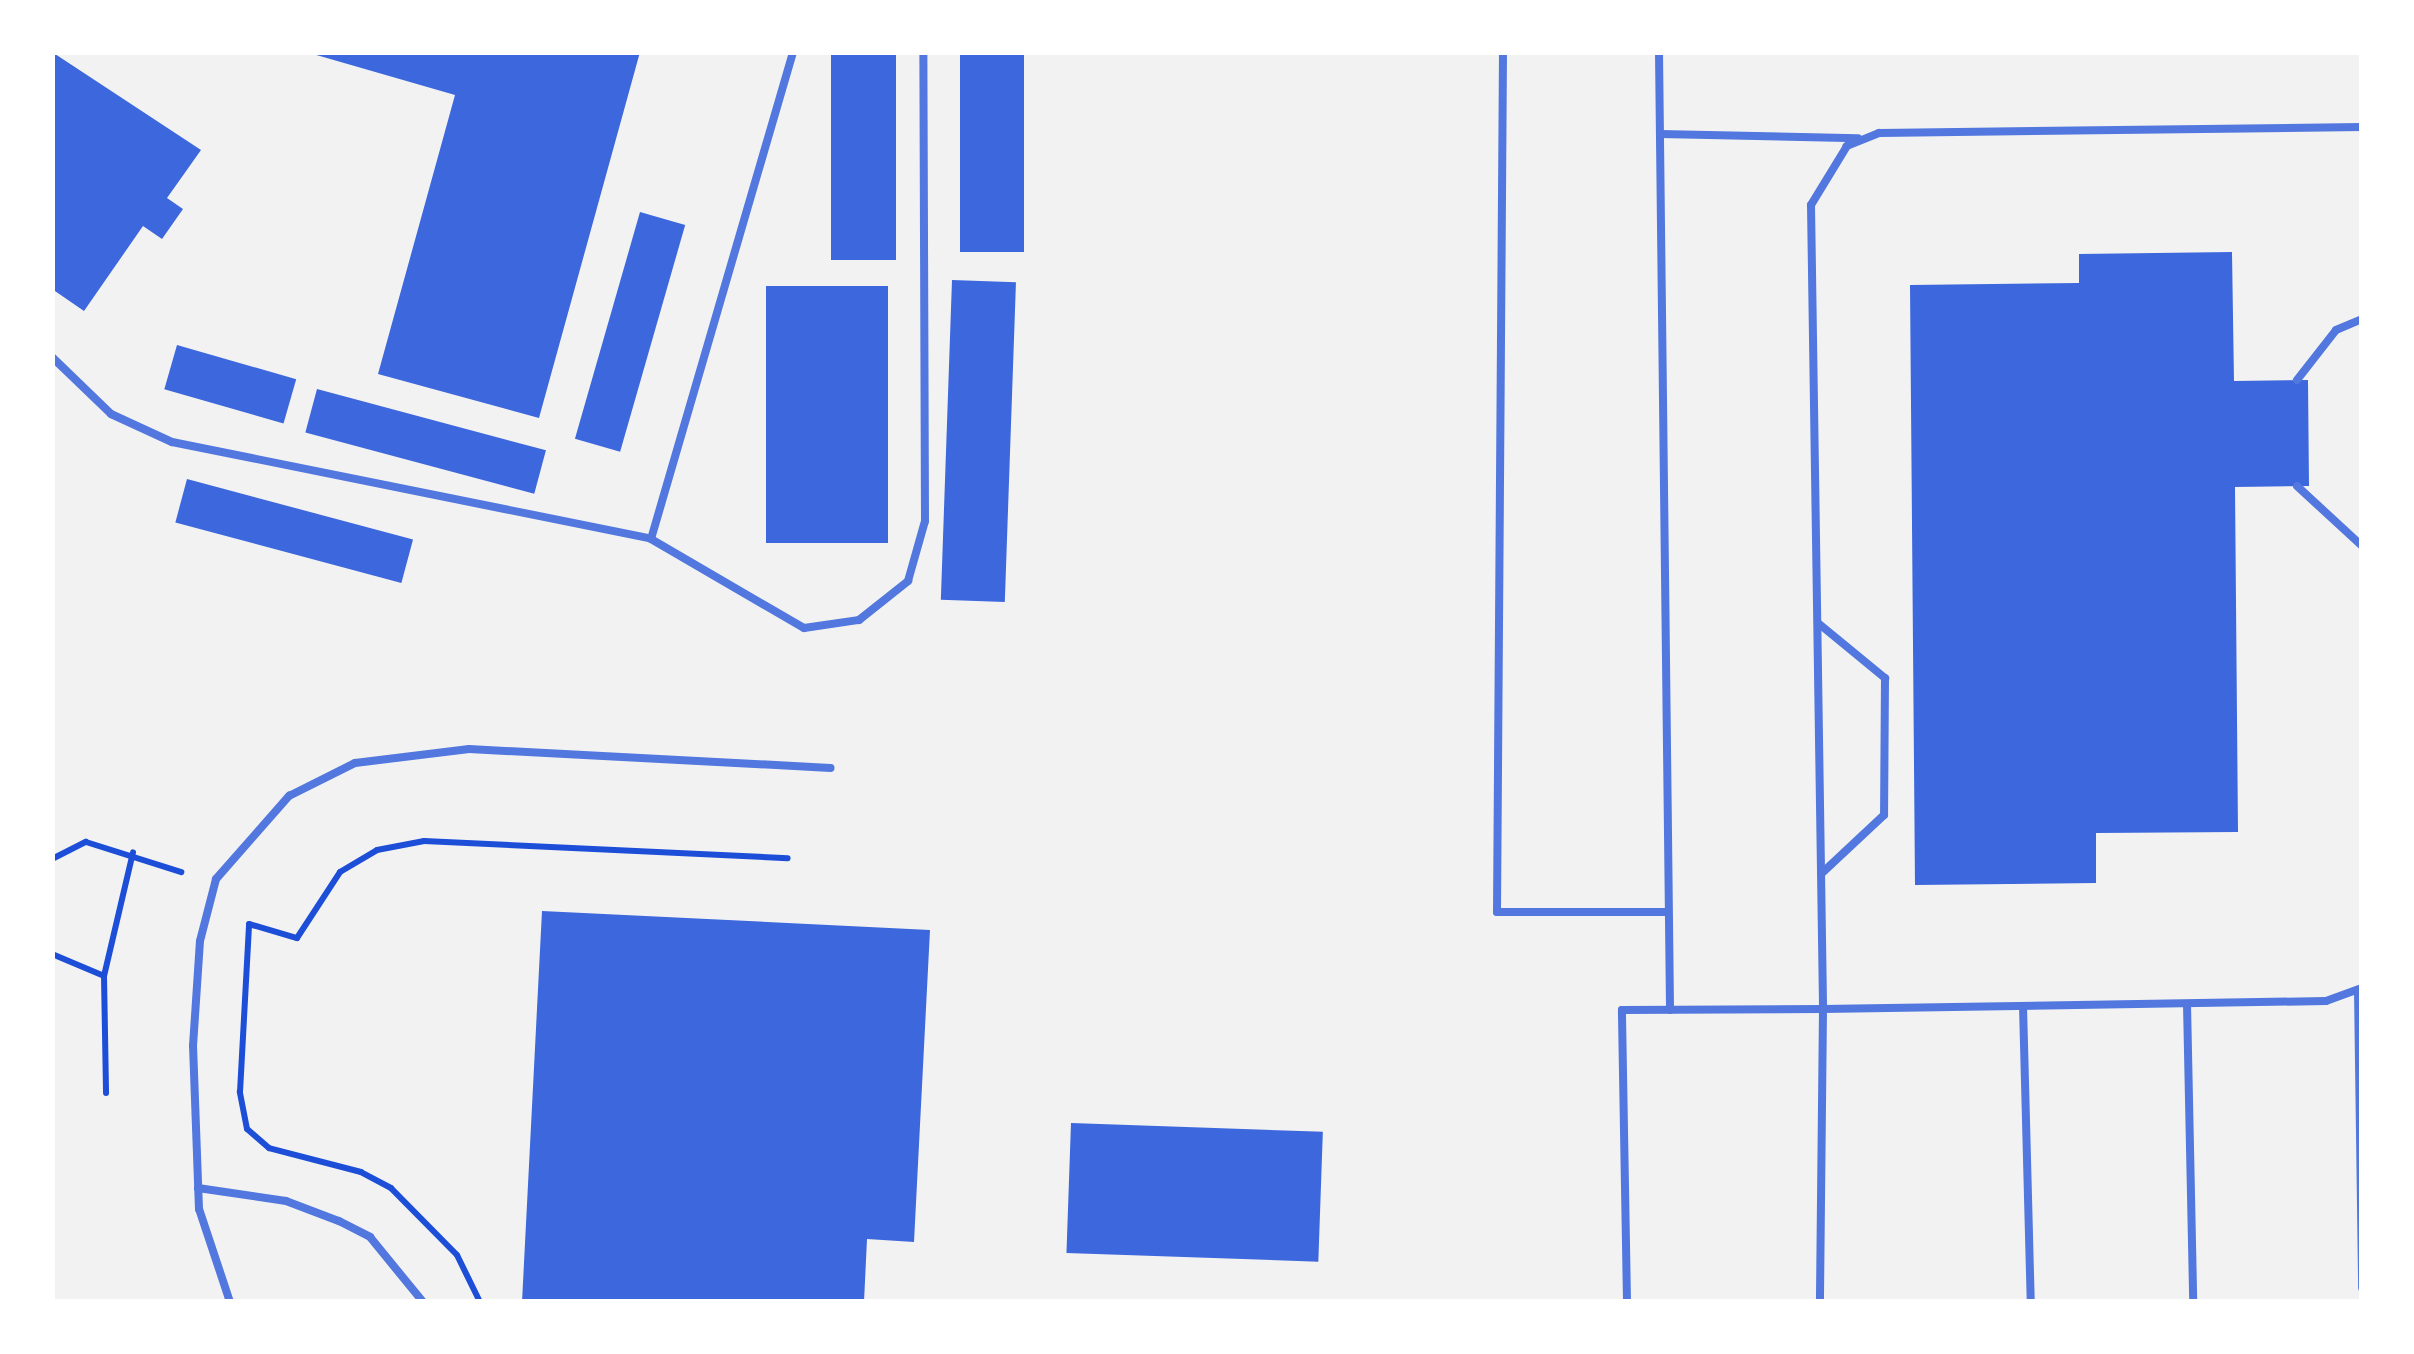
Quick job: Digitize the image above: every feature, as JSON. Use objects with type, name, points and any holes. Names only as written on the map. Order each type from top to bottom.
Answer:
[{"type":"lane","points":[[651,539],[793,52]]},
{"type":"lane","points":[[52,357],[111,414],[172,442],[651,539],[804,628],[859,620],[908,582],[926,521],[923,52]]},
{"type":"lane","points":[[1503,52],[1498,912],[1665,912]]},
{"type":"lane","points":[[1659,52],[1665,912],[1670,1010]]},
{"type":"lane","points":[[1660,134],[1858,138],[1897,131],[2362,127]]},
{"type":"lane","points":[[1820,1302],[1823,1008],[1811,205],[1830,164],[1858,138]]},
{"type":"lane","points":[[2297,380],[2336,330],[2362,319]]},
{"type":"lane","points":[[2297,486],[2362,546]]},
{"type":"lane","points":[[1818,623],[1885,678],[1884,815],[1821,874]]},
{"type":"lane","points":[[230,1302],[210,1250],[198,1188],[194,1046],[200,941],[216,878],[288,796],[355,762],[468,749],[831,768]]},
{"type":"lane","points":[[1627,1302],[1622,1010],[2326,1001],[2360,989],[2362,1288]]},
{"type":"lane","points":[[2187,1004],[2193,1302]]},
{"type":"lane","points":[[2024,1006],[2031,1302]]},
{"type":"lane","points":[[198,1188],[286,1201],[370,1237],[422,1302]]},
{"type":"path","points":[[480,1302],[457,1254],[391,1188],[362,1172],[269,1148],[247,1128],[240,1092],[248,924],[297,938],[340,872],[377,850],[424,841],[788,858]]},
{"type":"path","points":[[52,859],[86,842],[133,852],[181,872]]},
{"type":"path","points":[[106,1093],[104,976],[133,852]]},
{"type":"path","points":[[52,954],[104,976]]},
{"type":"building","points":[[52,52],[201,150],[167,198],[183,209],[162,239],[143,226],[84,311],[52,289]]},
{"type":"building","points":[[306,52],[640,52],[539,418],[378,374],[455,95]]},
{"type":"building","points":[[831,52],[896,52],[896,260],[831,260]]},
{"type":"building","points":[[960,52],[1024,52],[1024,252],[960,252]]},
{"type":"building","points":[[640,212],[685,225],[620,452],[575,439]]},
{"type":"building","points":[[2232,252],[2234,381],[2308,380],[2309,486],[2235,487],[2238,832],[2096,833],[2096,883],[1915,885],[1910,285],[2079,283],[2079,254]]},
{"type":"building","points":[[952,280],[1016,282],[1005,602],[941,600]]},
{"type":"building","points":[[766,286],[888,286],[888,543],[766,543]]},
{"type":"building","points":[[177,345],[296,379],[284,423],[164,389]]},
{"type":"building","points":[[317,389],[546,450],[534,494],[305,432]]},
{"type":"building","points":[[187,479],[413,540],[401,583],[175,522]]},
{"type":"building","points":[[542,911],[930,930],[914,1242],[867,1239],[864,1302],[522,1302]]},
{"type":"building","points":[[1071,1123],[1323,1132],[1318,1262],[1066,1253]]}]
